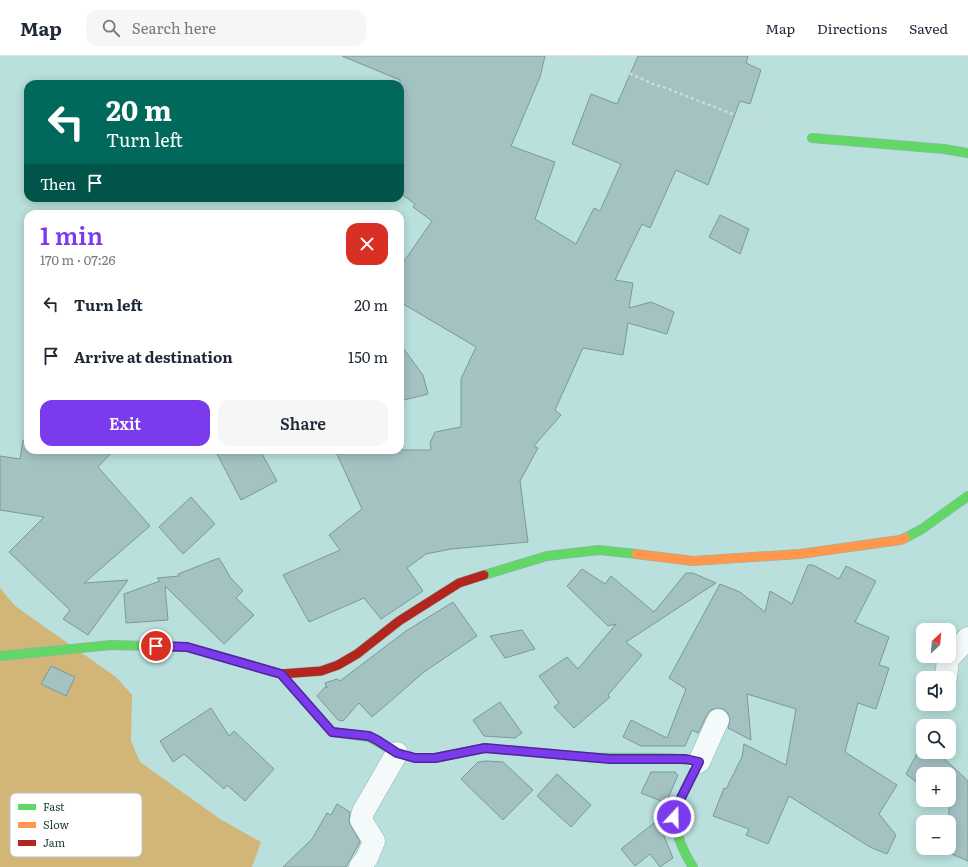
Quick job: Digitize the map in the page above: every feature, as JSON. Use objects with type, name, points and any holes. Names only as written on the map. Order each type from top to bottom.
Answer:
[{"type":"street","points":[[812,138],[944,149],[968,153]]},
{"type":"street","points":[[0,656],[111,645],[187,647],[281,674],[321,671],[338,665],[357,654],[399,621],[459,583],[547,556],[599,550],[693,561],[800,554],[900,540],[911,535],[968,496]]},
{"type":"street","points":[[947,671],[948,659],[968,638]]},
{"type":"street","points":[[281,674],[332,732],[369,736],[397,753],[415,758],[435,758],[485,748],[610,759],[686,759],[699,762]]},
{"type":"street","points":[[692,867],[674,830],[674,817],[677,806],[718,720]]},
{"type":"street","points":[[360,867],[367,858],[374,841],[361,820],[363,812],[397,753]]},
{"type":"path","points":[[566,56],[631,74],[653,84],[735,115],[812,138]]},
{"type":"shaded area","points":[[0,588],[15,606],[116,677],[132,695],[131,741],[140,762],[220,819],[261,842],[252,867],[0,867]]},
{"type":"building","points":[[342,56],[545,56],[540,77],[511,146],[555,162],[535,219],[576,244],[594,208],[600,211],[621,164],[572,144],[591,94],[617,104],[638,56],[748,56],[746,63],[761,70],[750,104],[740,101],[708,185],[676,170],[650,228],[642,224],[615,280],[633,283],[629,308],[651,302],[674,312],[667,334],[628,323],[623,355],[583,348],[555,410],[561,415],[534,446],[538,448],[520,481],[528,542],[451,549],[426,554],[407,568],[423,591],[381,619],[364,598],[309,622],[283,575],[340,550],[329,535],[362,509],[337,454],[404,454],[404,450],[431,450],[430,443],[435,432],[461,427],[461,379],[476,347],[404,304],[404,261],[432,221],[413,207],[415,204],[404,196],[404,80],[400,80]]},
{"type":"building","points":[[720,215],[749,229],[740,254],[709,237]]},
{"type":"building","points":[[404,349],[423,375],[428,394],[404,400]]},
{"type":"building","points":[[23,440],[24,454],[110,454],[98,467],[150,526],[84,583],[128,580],[88,635],[63,619],[70,610],[9,552],[44,517],[0,510],[0,456],[20,459]]},
{"type":"building","points":[[217,454],[262,454],[277,481],[241,500]]},
{"type":"building","points":[[191,497],[215,524],[183,554],[159,527]]},
{"type":"building","points":[[219,558],[230,577],[243,591],[236,598],[254,615],[224,644],[165,586],[168,620],[126,623],[124,594],[160,581],[157,578],[179,576],[178,574]]},
{"type":"building","points":[[808,565],[813,565],[839,579],[846,566],[876,581],[855,622],[889,637],[879,665],[889,668],[876,709],[858,703],[845,752],[897,785],[879,814],[896,835],[887,854],[870,847],[789,796],[768,844],[746,835],[749,829],[713,816],[724,788],[726,789],[742,757],[744,744],[786,765],[796,709],[747,694],[751,740],[728,728],[730,719],[728,713],[723,709],[717,708],[711,710],[707,715],[698,733],[692,730],[685,746],[641,746],[623,737],[631,720],[667,738],[686,689],[669,678],[720,584],[740,592],[765,612],[770,591],[792,604]]},
{"type":"building","points":[[582,569],[605,584],[611,576],[654,612],[686,573],[693,573],[716,583],[626,642],[642,655],[608,695],[610,697],[574,728],[554,707],[559,703],[539,676],[567,657],[578,669],[616,624],[608,626],[567,586]]},
{"type":"building","points":[[453,602],[477,636],[424,672],[372,717],[359,703],[343,721],[338,720],[317,696],[326,686],[327,688],[325,683],[337,679],[340,681],[406,631]]},
{"type":"building","points":[[522,630],[535,649],[505,658],[490,636]]},
{"type":"building","points":[[51,666],[75,677],[66,696],[41,684]]},
{"type":"building","points":[[500,702],[522,733],[515,738],[484,736],[473,720]]},
{"type":"building","points":[[211,708],[229,736],[234,731],[274,769],[245,801],[227,785],[224,789],[184,754],[173,762],[160,741]]},
{"type":"building","points":[[916,756],[916,759],[944,759],[953,767],[916,767],[916,782],[906,774]]},
{"type":"building","points":[[478,762],[503,762],[533,790],[503,820],[461,779]]},
{"type":"building","points":[[956,770],[968,781],[968,861],[954,855],[956,855],[956,815],[949,815],[949,807],[956,807]]},
{"type":"building","points":[[651,772],[676,772],[675,773],[678,775],[666,803],[641,793]]},
{"type":"building","points":[[557,774],[591,805],[571,827],[537,796]]},
{"type":"building","points":[[337,804],[350,812],[349,822],[360,842],[346,867],[283,867],[312,839],[327,813],[331,815]]},
{"type":"building","points":[[654,823],[664,836],[673,858],[660,867],[650,854],[635,866],[621,849]]},
{"type":"traffic: fast","points":[[812,138],[944,149],[968,153]]},
{"type":"traffic: fast","points":[[905,538],[922,529],[968,496]]},
{"type":"traffic: fast","points":[[484,575],[547,556],[599,550],[636,554]]},
{"type":"traffic: fast","points":[[0,656],[111,645],[187,647],[274,672]]},
{"type":"traffic: fast","points":[[281,674],[332,732],[369,737],[397,753],[415,758],[424,758]]},
{"type":"traffic: fast","points":[[586,757],[672,758],[699,762],[684,791],[676,814],[678,838],[693,867]]},
{"type":"traffic: slow","points":[[636,554],[693,561],[800,554],[900,540],[905,538]]},
{"type":"traffic: slow","points":[[424,758],[435,758],[485,748],[586,757]]},
{"type":"traffic: jam","points":[[274,672],[281,674],[321,671],[338,665],[357,654],[399,621],[459,583],[484,575]]},
{"type":"route","points":[[156,646],[187,647],[281,674],[325,726],[332,732],[369,736],[397,753],[415,758],[435,758],[485,748],[561,755],[592,756],[610,759],[686,759],[699,762],[677,806],[674,817]]}]
